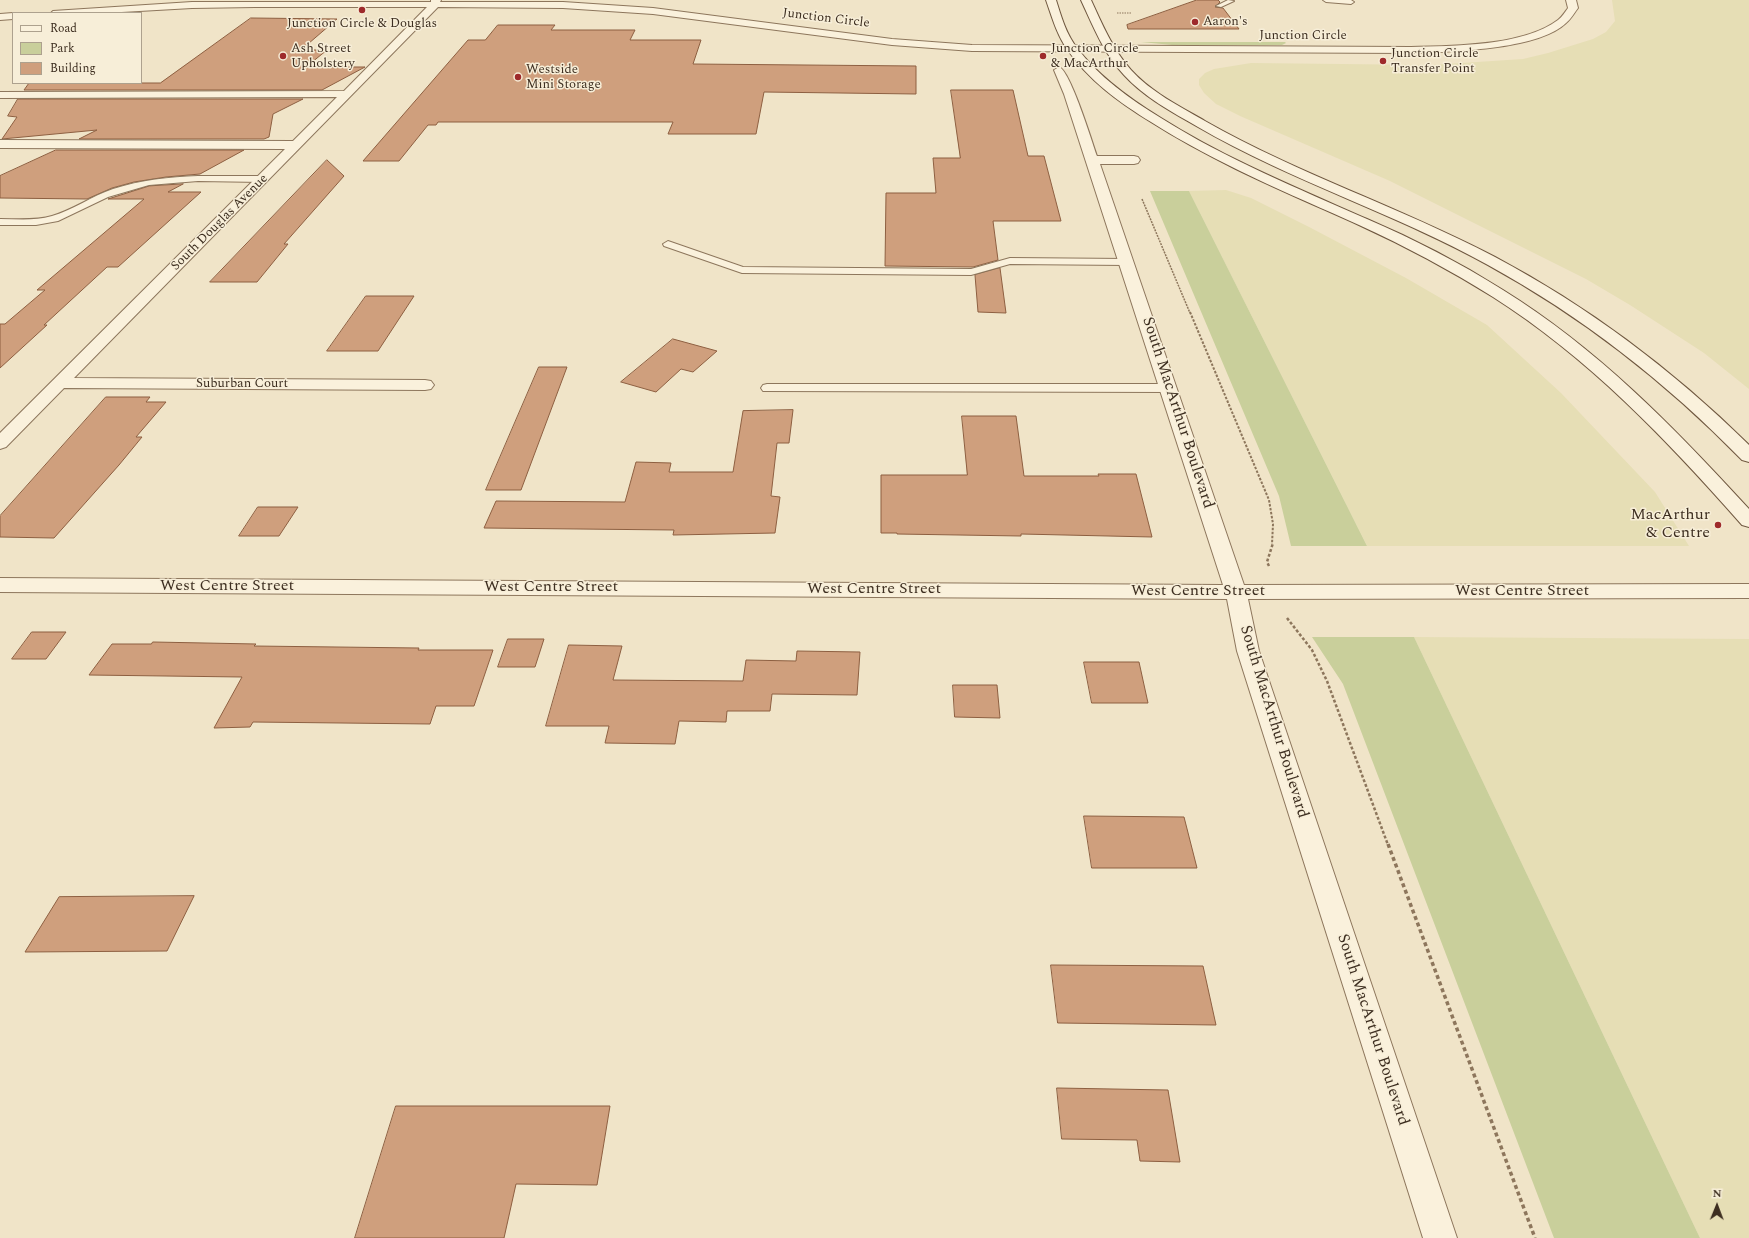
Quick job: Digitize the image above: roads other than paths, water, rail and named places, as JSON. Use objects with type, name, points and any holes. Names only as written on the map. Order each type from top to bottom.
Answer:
[{"type":"street","points":[[1051,0],[1063,33],[1073,50],[1089,68],[1116,92],[1163,126],[1192,142],[1274,184],[1365,223],[1451,266],[1500,294],[1559,336],[1603,370],[1683,447],[1749,521]]},
{"type":"street","points":[[1086,0],[1121,65],[1144,87],[1204,126],[1248,150],[1288,169],[1425,228],[1493,262],[1536,286],[1606,333],[1648,365],[1716,424],[1749,456]]},
{"type":"street","name":"Junction Circle","points":[[73,12],[192,5],[436,2],[627,9],[933,46],[989,49],[1411,50],[1465,48],[1520,40],[1547,31],[1559,25],[1570,14],[1573,8],[1571,0]]},
{"type":"street","name":"South Douglas Avenue","points":[[0,443],[263,179],[436,2]]},
{"type":"street","points":[[0,17],[12,16]]},
{"type":"street","name":"South MacArthur Boulevard","points":[[1059,70],[1070,94],[1170,388],[1236,592],[1248,651],[1440,1238]]},
{"type":"street","points":[[0,95],[347,94]]},
{"type":"street","points":[[0,144],[296,145]]},
{"type":"street","points":[[1092,160],[1134,160]]},
{"type":"street","name":"Suburban Court","points":[[59,383],[425,385]]},
{"type":"street","name":"West Centre Street","points":[[0,585],[1236,592],[1749,591]]},
{"type":"lane","points":[[1326,0],[1351,2]]},
{"type":"lane","points":[[1219,6],[1232,1]]},
{"type":"lane","points":[[0,222],[36,222],[50,220],[69,213],[95,199],[133,186],[152,182],[188,179],[263,179]]},
{"type":"lane","points":[[668,244],[742,270],[971,272],[1010,261],[1127,262]]},
{"type":"lane","points":[[767,388],[1170,388]]},
{"type":"place","name":"Junction Circle & Douglas","points":[[362,10]]},
{"type":"place","name":"Aaron's","points":[[1195,22]]},
{"type":"place","name":"Ash Street Upholstery","points":[[283,56]]},
{"type":"place","name":"Junction Circle & MacArthur","points":[[1043,56]]},
{"type":"place","name":"Junction Circle Transfer Point","points":[[1383,61]]},
{"type":"place","name":"Westside Mini Storage","points":[[518,77]]},
{"type":"place","name":"MacArthur & Centre","points":[[1718,525]]}]
